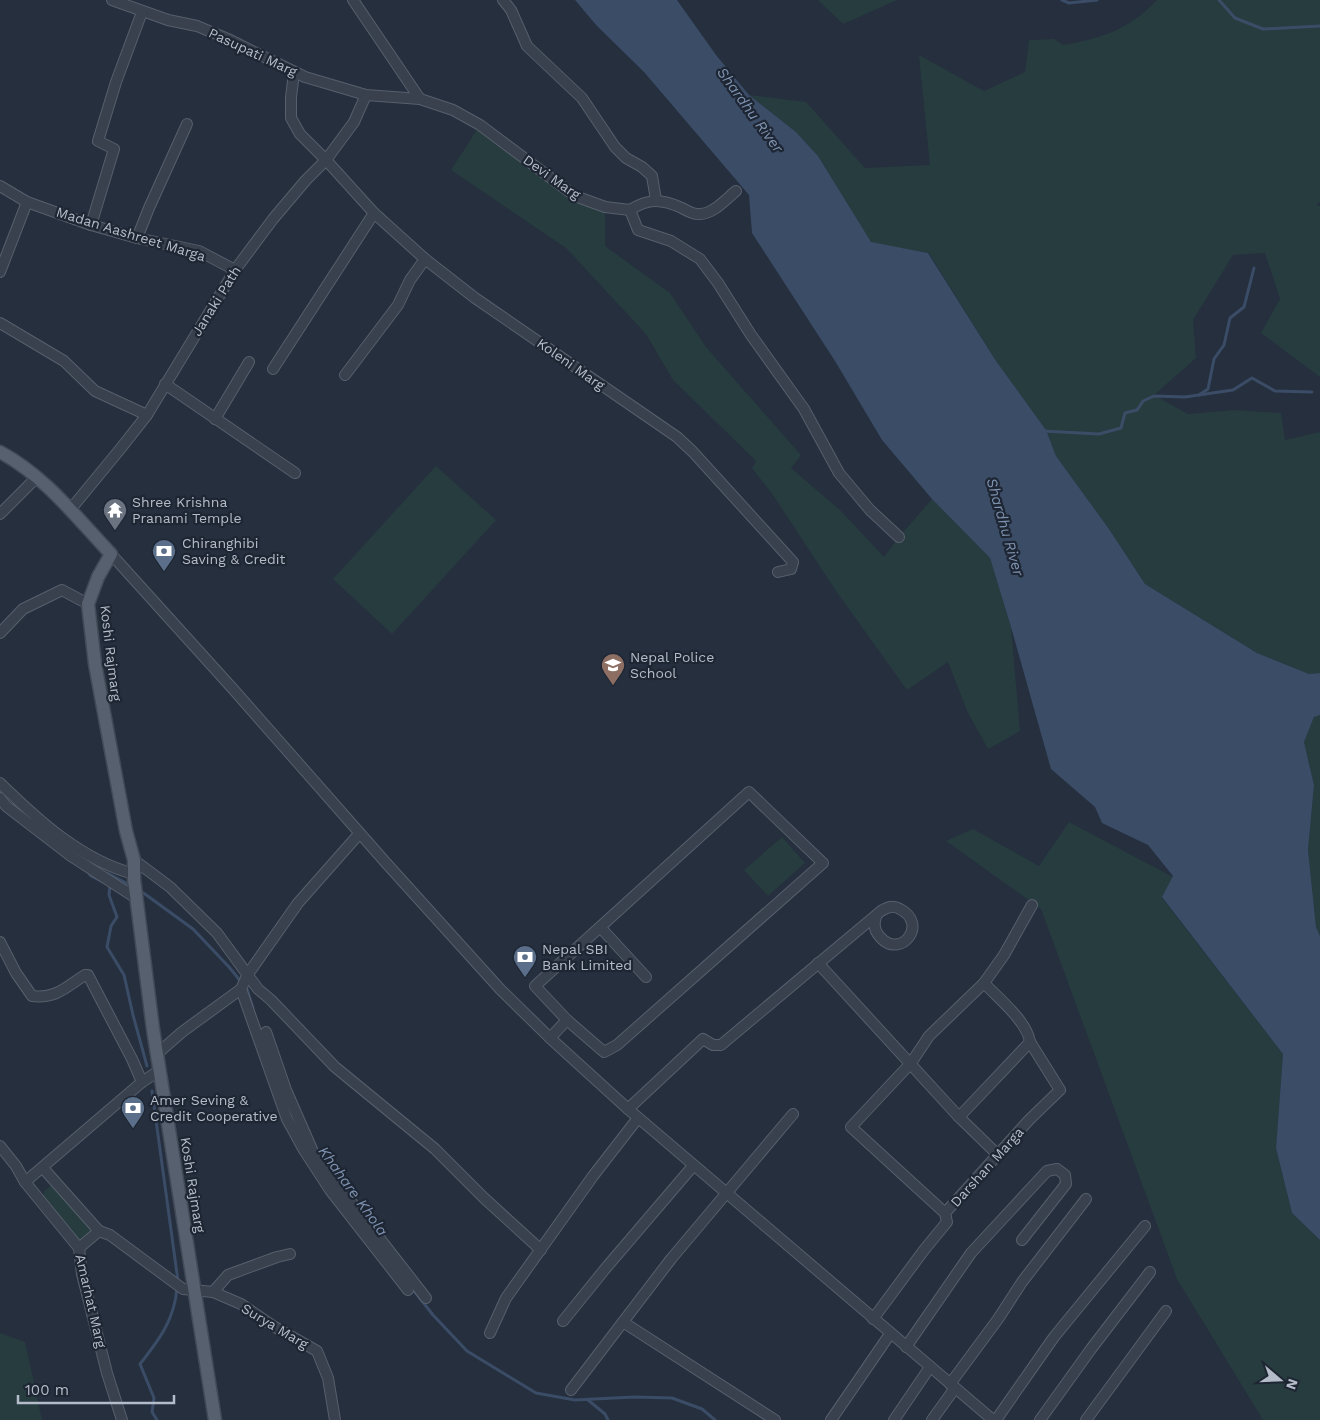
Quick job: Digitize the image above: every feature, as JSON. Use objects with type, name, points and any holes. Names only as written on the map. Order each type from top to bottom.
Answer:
[{"type":"main road","points":[[2,456],[38,477],[111,554]]},
{"type":"main road","name":"Koshi Rajmarg","points":[[111,554],[98,576],[88,604],[97,674],[126,830],[134,860],[136,897],[188,1289],[215,1420]]},
{"type":"street","name":"Pasupati Marg","points":[[112,0],[168,20],[197,26],[228,39],[294,72],[366,94],[420,100]]},
{"type":"street","points":[[353,0],[420,100]]},
{"type":"street","points":[[503,0],[511,10],[528,46],[582,98],[616,147],[626,158],[642,167],[652,176],[656,200],[702,215],[714,210],[736,191]]},
{"type":"street","points":[[91,225],[114,149],[98,140],[116,82],[142,12]]},
{"type":"street","name":"Koleni Marg","points":[[294,72],[291,118],[300,134],[374,213],[425,259],[475,298],[677,437],[706,466],[793,562],[791,569],[778,572]]},
{"type":"street","name":"Janaki Path","points":[[70,510],[147,415],[234,270],[273,219],[306,180],[326,160],[354,122],[366,94]]},
{"type":"street","name":"Devi Marg","points":[[420,100],[453,110],[480,125],[575,196],[605,207],[630,210],[642,203],[656,200]]},
{"type":"street","points":[[137,238],[187,124]]},
{"type":"street","name":"Madan Aashreet Marga","points":[[0,186],[27,202],[91,225],[137,238],[198,251],[234,270]]},
{"type":"street","points":[[0,272],[27,202]]},
{"type":"street","points":[[630,210],[638,230],[671,241],[700,259],[804,409],[839,473],[870,510],[899,537]]},
{"type":"street","points":[[274,368],[374,213]]},
{"type":"street","points":[[344,374],[398,305],[410,280],[425,259]]},
{"type":"street","points":[[0,322],[59,357],[96,391],[147,415]]},
{"type":"street","points":[[215,419],[249,362]]},
{"type":"street","points":[[165,384],[295,473]]},
{"type":"street","points":[[0,514],[38,477]]},
{"type":"street","points":[[111,554],[233,689],[359,834],[500,989],[550,1038],[638,1118],[991,1419],[1054,1337],[1145,1226]]},
{"type":"street","points":[[0,633],[23,609],[62,590],[88,604]]},
{"type":"street","points":[[0,783],[46,825],[74,846],[96,860],[134,876]]},
{"type":"street","points":[[749,792],[823,863],[611,1048],[604,1052],[567,1020],[534,986],[749,792]]},
{"type":"street","points":[[0,798],[6,806],[71,856],[136,897]]},
{"type":"street","points":[[158,1053],[245,982],[298,903],[359,834]]},
{"type":"street","points":[[134,860],[170,887],[217,933],[245,982],[287,1119],[426,1298]]},
{"type":"street","points":[[945,1213],[851,1127],[911,1063],[929,1036],[984,983],[1004,955],[1032,905]]},
{"type":"street","points":[[628,1109],[703,1039],[713,1045],[721,1045],[876,917]]},
{"type":"street","points":[[600,927],[646,977]]},
{"type":"street","points":[[0,942],[16,973],[32,996],[44,997],[53,995],[84,975],[88,975],[142,1082]]},
{"type":"street","points":[[818,963],[959,1117],[998,1155]]},
{"type":"street","points":[[245,982],[272,1000],[335,1067],[435,1149],[484,1198],[541,1250]]},
{"type":"street","points":[[959,1117],[1030,1042],[1029,1034],[1014,1014],[984,983]]},
{"type":"street","points":[[550,1038],[567,1020]]},
{"type":"street","points":[[266,1032],[301,1135],[330,1190],[408,1290]]},
{"type":"street","name":"Darshan Marga","points":[[873,1319],[947,1222],[945,1213],[1029,1120],[1060,1090],[1030,1042]]},
{"type":"street","points":[[25,1182],[142,1082],[160,1070]]},
{"type":"street","points":[[571,1390],[671,1260],[793,1114]]},
{"type":"street","points":[[490,1333],[506,1298],[593,1176],[638,1118]]},
{"type":"street","name":"Amarhat Marg","points":[[0,1146],[16,1166],[25,1182],[79,1248],[82,1274],[107,1373],[122,1420]]},
{"type":"street","points":[[0,1157],[16,1166]]},
{"type":"street","points":[[563,1321],[693,1166]]},
{"type":"street","points":[[43,1168],[99,1231],[110,1235],[173,1283],[188,1289]]},
{"type":"street","points":[[906,1347],[971,1253],[1047,1171],[1057,1169],[1065,1176],[1066,1184],[1022,1240]]},
{"type":"street","points":[[932,1420],[1022,1282],[1086,1199]]},
{"type":"street","points":[[79,1248],[99,1231]]},
{"type":"street","points":[[213,1292],[228,1276],[277,1257],[290,1254]]},
{"type":"street","points":[[1040,1420],[1091,1348],[1150,1272]]},
{"type":"street","name":"Surya Marg","points":[[188,1289],[213,1292],[241,1304],[273,1326],[316,1351],[328,1378],[335,1420]]},
{"type":"street","points":[[1086,1420],[1166,1311]]},
{"type":"street","points":[[623,1322],[775,1420]]},
{"type":"street","points":[[831,1420],[890,1334]]},
{"type":"street","points":[[894,1420],[930,1367]]},
{"type":"green space","points":[[818,0],[897,0],[843,24]]},
{"type":"green space","points":[[1157,0],[1320,0],[1320,202],[1316,205],[1320,206],[1320,377],[1261,333],[1280,299],[1265,253],[1233,255],[1193,320],[1196,358],[1154,395],[1188,414],[1234,410],[1281,413],[1285,440],[1320,432],[1320,673],[1309,674],[1257,653],[1145,584],[1109,529],[1056,456],[1046,430],[996,361],[929,253],[871,243],[818,156],[796,132],[749,95],[806,102],[865,168],[930,165],[919,55],[984,91],[1025,72],[1029,40],[1054,39],[1063,45],[1103,36],[1136,19]]},
{"type":"green space","points":[[480,125],[542,172],[605,207],[605,246],[670,293],[706,347],[801,455],[791,468],[840,510],[884,557],[932,499],[990,558],[1011,627],[1020,731],[988,749],[968,713],[948,662],[907,690],[836,591],[773,495],[752,468],[756,461],[673,380],[646,334],[566,248],[451,170]]},
{"type":"green space","points":[[436,466],[496,520],[392,634],[333,579]]},
{"type":"green space","points":[[1320,715],[1320,936],[1316,927],[1308,850],[1314,785],[1304,742],[1314,717]]},
{"type":"green space","points":[[1069,822],[1173,877],[1162,898],[1283,1054],[1276,1148],[1292,1213],[1320,1240],[1320,1420],[1263,1420],[1177,1279],[1041,909],[946,841],[973,829],[1039,866]]},
{"type":"green space","points":[[782,837],[805,863],[768,896],[744,870]]},
{"type":"green space","points":[[52,1185],[56,1186],[91,1231],[91,1236],[80,1243],[44,1198],[44,1191]]},
{"type":"green space","points":[[0,1333],[25,1342],[42,1420],[0,1420]]},
{"type":"water","name":"Shardhu River","points":[[575,0],[677,0],[716,55],[749,95],[796,132],[818,156],[871,242],[928,253],[996,361],[1046,430],[1056,456],[1109,529],[1145,584],[1257,653],[1309,674],[1320,673],[1320,715],[1314,717],[1304,742],[1314,785],[1308,850],[1316,927],[1320,936],[1320,1240],[1292,1213],[1276,1148],[1283,1054],[1162,897],[1173,876],[1148,845],[1102,823],[1095,807],[1051,769],[990,558],[932,499],[882,440],[835,361],[752,233],[749,195],[644,72],[597,26]]},
{"type":"waterway","points":[[1062,0],[1069,3],[1097,0]]},
{"type":"waterway","points":[[1219,0],[1235,18],[1263,29],[1320,26]]},
{"type":"waterway","points":[[1199,395],[1208,389],[1214,359],[1224,345],[1230,318],[1244,307],[1254,268]]},
{"type":"waterway","points":[[1042,431],[1099,434],[1121,428],[1125,413],[1137,410],[1143,401],[1154,396],[1185,397],[1233,390],[1252,378],[1275,391],[1312,392]]},
{"type":"waterway","name":"Khahare Khola","points":[[14,803],[25,815]]},
{"type":"waterway","points":[[87,871],[91,876],[103,882]]},
{"type":"waterway","name":"Khahare Khola","points":[[107,873],[130,885]]},
{"type":"waterway","points":[[108,884],[110,885],[109,895],[117,917],[111,926],[107,947],[124,975],[147,1066]]},
{"type":"waterway","name":"Khahare Khola","points":[[138,889],[193,929],[247,989],[253,1008]]},
{"type":"waterway","points":[[152,1091],[178,1281]]},
{"type":"waterway","name":"Khahare Khola","points":[[288,1106],[295,1123]]},
{"type":"waterway","points":[[157,1420],[152,1412],[154,1398],[140,1364],[160,1338],[165,1328],[176,1299],[177,1287]]},
{"type":"waterway","name":"Khahare Khola","points":[[411,1287],[433,1315],[467,1351],[536,1393],[575,1400],[634,1397],[672,1398],[702,1409],[715,1420]]},
{"type":"waterway","points":[[588,1400],[605,1414],[608,1420]]},
{"type":"place","name":"Shree Krishna Pranami Temple","points":[[115,531]]},
{"type":"place","name":"Chiranghibi Saving & Credit","points":[[164,572]]},
{"type":"place","name":"Nepal Police School","points":[[613,686]]},
{"type":"place","name":"Nepal SBI Bank Limited","points":[[525,978]]},
{"type":"place","name":"Amer Seving & Credit Cooperative","points":[[133,1129]]}]
